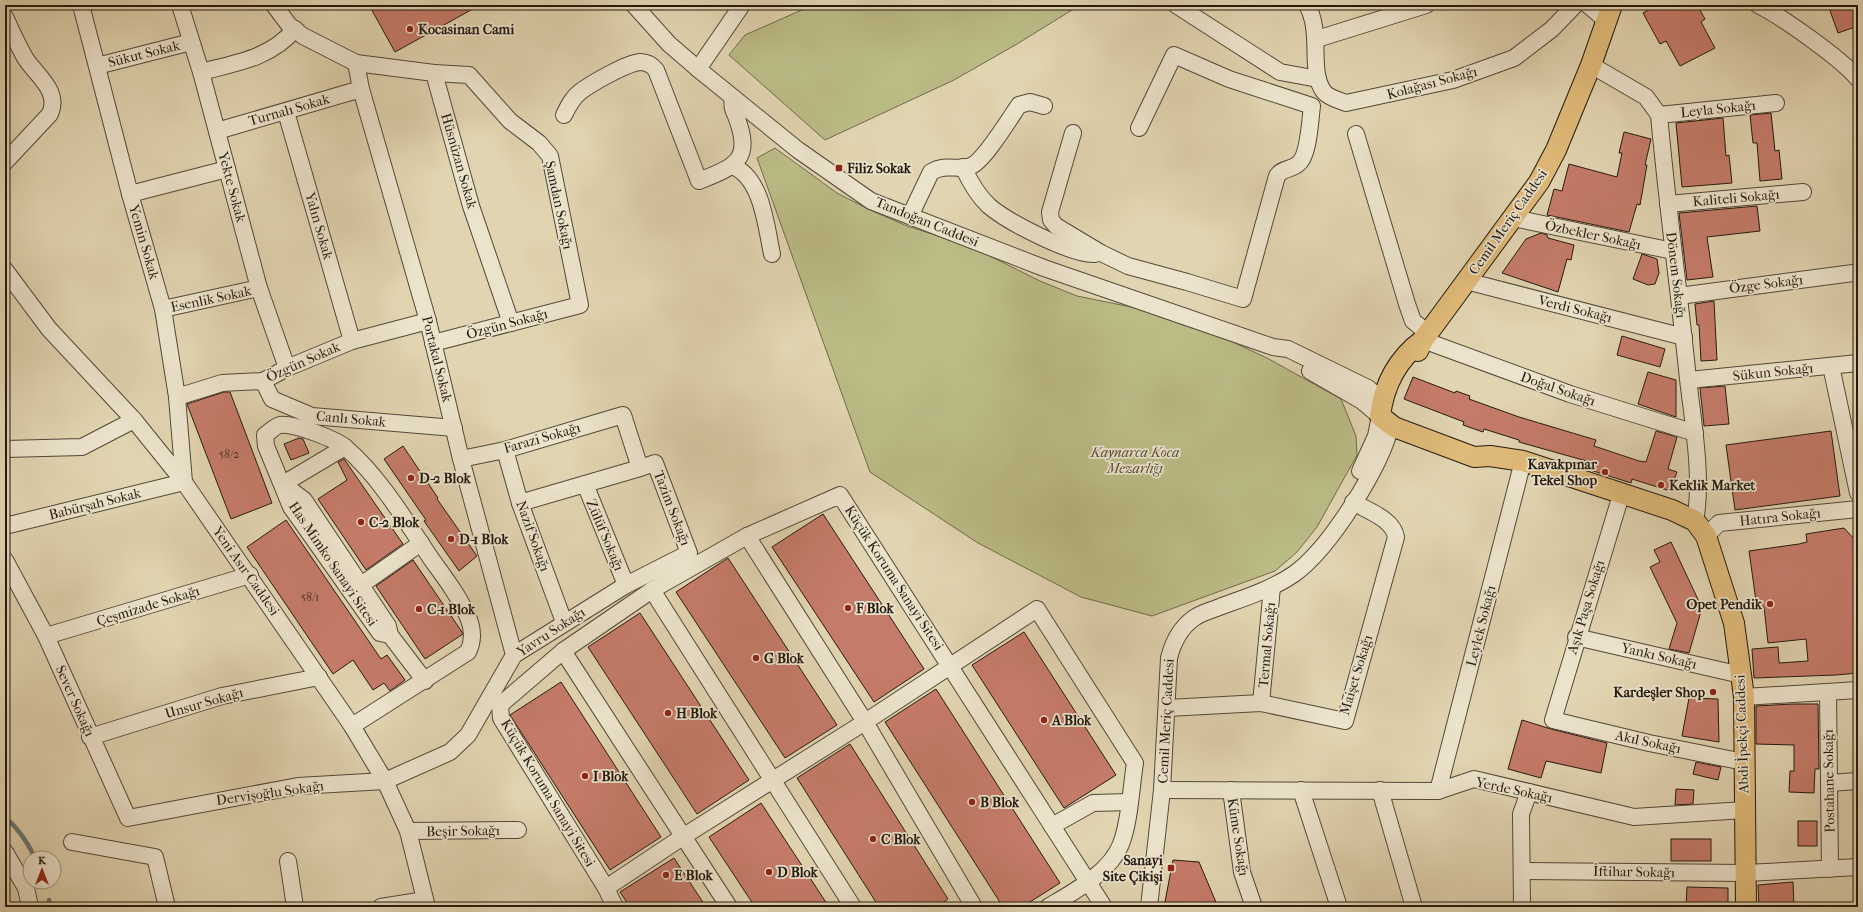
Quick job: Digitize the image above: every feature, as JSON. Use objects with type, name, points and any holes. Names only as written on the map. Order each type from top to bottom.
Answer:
[{"type":"main road","name":"Cemil Meriç Caddesi","points":[[1386,412],[1426,336],[1528,199],[1547,168],[1591,65],[1609,12]]},
{"type":"main road","points":[[1386,412],[1474,457],[1490,456],[1523,461],[1672,510],[1701,528]]},
{"type":"main road","name":"Abdi İpekçi Caddesi","points":[[1701,528],[1734,623],[1744,697],[1746,907]]},
{"type":"street","name":"Yemin Sokak","points":[[81,5],[130,194],[163,309],[177,397],[184,482]]},
{"type":"street","name":"Yekte Sokak","points":[[180,5],[201,72],[260,288],[286,368]]},
{"type":"street","points":[[274,5],[289,25],[315,43],[356,63],[434,73]]},
{"type":"street","points":[[698,70],[742,5]]},
{"type":"street","points":[[1176,5],[1197,10],[1280,72],[1318,79]]},
{"type":"street","name":"Kolağası Sokağı","points":[[1308,5],[1314,22],[1317,39],[1316,64],[1318,79],[1324,92],[1334,99],[1346,103],[1453,80],[1514,58],[1552,29],[1575,5]]},
{"type":"street","points":[[1317,39],[1426,5]]},
{"type":"street","points":[[1588,5],[1609,12]]},
{"type":"street","points":[[1758,5],[1798,31],[1832,56],[1858,79]]},
{"type":"street","name":"Tandoğan Caddesi","points":[[638,7],[669,44],[698,70],[798,150],[871,201],[1044,268],[1273,347],[1284,359],[1326,379],[1362,401],[1386,412]]},
{"type":"street","points":[[5,17],[25,57],[48,87],[54,106],[50,114],[5,162]]},
{"type":"street","points":[[201,72],[257,57],[283,41],[295,29]]},
{"type":"street","name":"Sükut Sokak","points":[[97,66],[191,42]]},
{"type":"street","points":[[1073,133],[1050,216],[1056,226],[1101,254],[1128,266],[1243,299],[1277,176],[1282,170],[1299,163],[1305,155],[1312,106],[1229,79],[1174,54],[1139,128]]},
{"type":"street","name":"Portakal Sokak","points":[[356,63],[360,89],[434,343],[461,459],[514,655]]},
{"type":"street","points":[[564,115],[573,99],[586,88],[610,74],[636,63],[645,63],[656,70],[699,182],[732,166],[740,156],[743,136],[732,106],[733,98]]},
{"type":"street","points":[[1591,65],[1646,97],[1659,115]]},
{"type":"street","name":"Şamdan Sokağı","points":[[434,73],[470,76],[510,120],[539,143],[550,156],[580,305]]},
{"type":"street","name":"Hüsnüzan Sokak","points":[[434,73],[471,206],[511,323]]},
{"type":"street","name":"Turnalı Sokak","points":[[217,131],[286,112],[360,89]]},
{"type":"street","points":[[910,216],[931,172],[943,167],[963,168],[974,165],[983,156],[1019,105],[1030,102],[1044,106]]},
{"type":"street","name":"Leyla Sokağı","points":[[1659,115],[1776,103]]},
{"type":"street","name":"Yalın Sokak","points":[[286,112],[352,341]]},
{"type":"street","name":"Dönem Sokağı","points":[[1659,115],[1673,251],[1695,433],[1698,506],[1701,528]]},
{"type":"street","name":"Doğal Sokağı","points":[[1356,134],[1407,304],[1413,321],[1426,336],[1570,394],[1695,433]]},
{"type":"street","points":[[732,166],[746,173],[753,182],[760,203],[772,254]]},
{"type":"street","points":[[963,168],[979,195],[999,213],[1062,246],[1085,254],[1101,254]]},
{"type":"street","points":[[130,194],[227,169]]},
{"type":"street","name":"Kaliteli Sokağı","points":[[1668,204],[1803,192]]},
{"type":"street","name":"Özbekler Sokağı","points":[[1514,218],[1673,251]]},
{"type":"street","name":"Yeni Asır Caddesi","points":[[5,270],[49,329],[134,420],[184,482],[352,726],[385,781],[408,832],[426,904]]},
{"type":"street","name":"Özge Sokağı","points":[[1679,296],[1853,273]]},
{"type":"street","name":"Verdi Sokağı","points":[[1466,281],[1684,337]]},
{"type":"street","name":"Esenlik Sokak","points":[[163,309],[260,288]]},
{"type":"street","name":"Özgün Sokağı","points":[[434,343],[580,305]]},
{"type":"street","name":"Özgün Sokak","points":[[177,397],[222,383],[263,381],[286,368],[352,341],[428,321]]},
{"type":"street","name":"Sükun Sokağı","points":[[1689,380],[1858,363]]},
{"type":"street","points":[[1831,366],[1858,493]]},
{"type":"street","name":"Canlı Sokak","points":[[263,381],[272,399],[312,416],[454,428]]},
{"type":"street","name":"Cemil Meriç Caddesi","points":[[1148,907],[1155,865],[1162,790],[1169,658],[1174,640],[1182,629],[1196,616],[1272,587],[1303,566],[1321,547],[1353,502],[1381,453],[1386,412]]},
{"type":"street","name":"Cemil Meriç Caddesi","points":[[1321,547],[1368,456],[1386,412]]},
{"type":"street","name":"Farazi Sokağı","points":[[461,459],[505,450],[623,415]]},
{"type":"street","name":"Tazim Sokağı","points":[[623,415],[640,468],[655,463],[689,553]]},
{"type":"street","points":[[5,449],[82,447],[134,420]]},
{"type":"street","name":"Has Mimko Sanayi Sitesi","points":[[352,726],[425,681],[468,652],[473,635],[468,617],[460,601],[375,478],[345,447],[312,432],[292,426],[280,425],[266,435],[266,446],[283,484],[291,507],[380,633],[390,635]]},
{"type":"street","name":"Has Mimko Sanayi Sitesi","points":[[283,484],[345,447]]},
{"type":"street","name":"Nazif Sokağı","points":[[505,450],[520,503],[564,622]]},
{"type":"street","name":"Leylek Sokağı","points":[[1438,790],[1523,461]]},
{"type":"street","points":[[520,503],[640,468]]},
{"type":"street","name":"Babürşah Sokak","points":[[5,526],[184,482]]},
{"type":"street","name":"Has Mimko Sanayi Sitesi","points":[[283,484],[304,500],[388,626],[390,635],[425,681]]},
{"type":"street","name":"Zülüf Sokağı","points":[[585,484],[626,585]]},
{"type":"street","name":"Aşık Paşa Sokağı","points":[[1553,720],[1576,637],[1621,494]]},
{"type":"street","name":"Küçük Koruma Sanayi Sitesi","points":[[615,907],[606,888],[500,718],[500,705],[563,651],[652,590],[746,536],[840,495],[1104,907]]},
{"type":"street","name":"Maişet Sokağı","points":[[1167,708],[1261,703],[1345,721],[1396,537],[1395,530],[1388,522],[1353,502]]},
{"type":"street","name":"Hatıra Sokağı","points":[[1701,528],[1719,523],[1858,509]]},
{"type":"street","points":[[746,536],[865,722],[974,907]]},
{"type":"street","points":[[361,585],[421,543]]},
{"type":"street","name":"Yavru Sokağı","points":[[385,781],[450,752],[468,735],[514,655],[564,622],[626,585],[689,553]]},
{"type":"street","name":"Sever Sokağı","points":[[5,560],[46,636],[90,737],[128,818],[156,811]]},
{"type":"street","name":"Çeşmizade Sokağı","points":[[46,636],[250,576]]},
{"type":"street","name":"Termal Sokağı","points":[[1261,703],[1272,587]]},
{"type":"street","points":[[652,590],[853,907]]},
{"type":"street","name":"Küçük Koruma Sanayi Sitesi","points":[[606,888],[684,836],[865,722],[1037,609],[1135,763],[1121,845],[1107,865],[1088,883],[1048,907]]},
{"type":"street","name":"Yankı Sokağı","points":[[1576,637],[1741,675]]},
{"type":"street","points":[[563,651],[729,907]]},
{"type":"street","name":"Unsur Sokağı","points":[[90,737],[222,696],[319,677]]},
{"type":"street","points":[[1744,697],[1858,690]]},
{"type":"street","name":"Postahane Sokağı","points":[[1828,692],[1830,869]]},
{"type":"street","name":"Akıl Sokağı","points":[[1553,720],[1649,743],[1744,762]]},
{"type":"street","name":"Yerde Sokağı","points":[[1162,790],[1438,790],[1474,779],[1634,817],[1745,810]]},
{"type":"street","name":"Dervişoğlu Sokağı","points":[[156,811],[298,786],[385,781]]},
{"type":"street","points":[[1829,783],[1858,781]]},
{"type":"street","name":"Küme Sokağı","points":[[1231,790],[1242,872],[1254,907]]},
{"type":"street","points":[[1300,790],[1339,907]]},
{"type":"street","points":[[1380,790],[1414,907]]},
{"type":"street","points":[[1522,907],[1521,814],[1529,792]]},
{"type":"street","points":[[1052,826],[1093,803],[1129,802]]},
{"type":"street","name":"Beşir Sokağı","points":[[408,832],[518,830]]},
{"type":"street","points":[[72,842],[154,857],[167,907]]},
{"type":"street","points":[[5,852],[26,888],[30,907]]},
{"type":"street","points":[[288,861],[295,907]]},
{"type":"street","name":"İftihar Sokağı","points":[[1522,871],[1746,873],[1858,867]]},
{"type":"street","points":[[381,907],[426,904]]},
{"type":"green space","points":[[813,5],[1080,5],[1017,44],[954,80],[825,140],[729,55],[745,35]]},
{"type":"green space","name":"Kaynarca Koca Mezarlığı","points":[[775,148],[837,193],[868,209],[907,226],[970,246],[1040,281],[1077,296],[1161,313],[1203,328],[1267,358],[1341,399],[1356,436],[1357,455],[1317,527],[1297,552],[1275,571],[1152,616],[1081,597],[978,543],[870,472],[757,158]]},
{"type":"building","name":"Kocasinan Cami","points":[[369,5],[480,5],[395,52]]},
{"type":"building","points":[[1658,5],[1697,5],[1705,19],[1701,22],[1715,48],[1680,66],[1666,41],[1660,44],[1643,13]]},
{"type":"building","points":[[1828,5],[1858,5],[1858,26],[1838,33]]},
{"type":"building","points":[[1771,113],[1775,151],[1779,150],[1782,179],[1760,181],[1757,143],[1753,143],[1750,115]]},
{"type":"building","points":[[1723,118],[1726,156],[1729,155],[1732,183],[1682,187],[1676,123]]},
{"type":"building","points":[[1624,132],[1651,139],[1645,165],[1647,165],[1640,205],[1637,204],[1629,232],[1547,215],[1554,189],[1562,191],[1569,164],[1617,177],[1622,153],[1619,153]]},
{"type":"building","points":[[1757,206],[1760,231],[1707,237],[1713,277],[1687,280],[1679,213]]},
{"type":"building","points":[[1541,233],[1547,235],[1548,238],[1574,245],[1571,260],[1567,259],[1558,292],[1502,273],[1526,239]]},
{"type":"building","points":[[1642,254],[1657,259],[1659,273],[1655,284],[1648,285],[1633,279]]},
{"type":"building","points":[[1714,301],[1717,360],[1701,361],[1699,325],[1697,325],[1695,304]]},
{"type":"building","points":[[1622,336],[1665,349],[1660,367],[1617,355]]},
{"type":"building","points":[[1648,372],[1676,380],[1676,417],[1638,404]]},
{"type":"building","points":[[1413,377],[1455,393],[1456,391],[1470,396],[1469,399],[1519,417],[1596,440],[1594,446],[1639,461],[1646,462],[1656,431],[1677,437],[1668,469],[1677,472],[1672,485],[1667,490],[1632,479],[1631,483],[1587,469],[1590,462],[1519,442],[1519,440],[1484,429],[1483,432],[1463,425],[1464,422],[1404,399]]},
{"type":"building","points":[[1725,386],[1729,424],[1704,426],[1700,388]]},
{"type":"building","points":[[224,392],[230,392],[272,503],[231,519],[187,404]]},
{"type":"building","points":[[1831,431],[1840,496],[1735,510],[1726,445]]},
{"type":"building","points":[[299,438],[303,439],[309,453],[291,460],[284,444]]},
{"type":"building","points":[[403,446],[438,498],[437,499],[477,556],[459,571],[424,521],[426,520],[384,459]]},
{"type":"building","name":"C-2 Blok","points":[[344,459],[403,544],[366,570],[318,499],[347,480],[338,462]]},
{"type":"building","name":"F Blok","points":[[823,514],[924,669],[874,702],[772,547]]},
{"type":"building","points":[[286,520],[381,659],[387,655],[405,680],[390,691],[384,683],[373,690],[353,660],[333,674],[247,547]]},
{"type":"building","points":[[1844,528],[1857,542],[1858,550],[1858,636],[1854,637],[1858,673],[1754,678],[1752,649],[1778,647],[1779,663],[1808,661],[1806,639],[1768,643],[1764,607],[1757,608],[1749,551],[1799,544],[1807,542],[1806,534]]},
{"type":"building","points":[[1671,542],[1702,608],[1689,653],[1669,649],[1677,623],[1650,567],[1660,562],[1654,550]]},
{"type":"building","name":"G Blok","points":[[728,558],[837,725],[785,758],[676,592]]},
{"type":"building","name":"C-1 Blok","points":[[413,560],[463,634],[425,659],[376,586]]},
{"type":"building","name":"H Blok","points":[[640,613],[749,780],[697,814],[588,647]]},
{"type":"building","name":"A Blok","points":[[1024,632],[1116,775],[1064,808],[972,665]]},
{"type":"building","name":"I Blok","points":[[561,682],[661,837],[610,870],[510,715]]},
{"type":"building","name":"B Blok","points":[[936,689],[1060,883],[1022,907],[1003,907],[885,722]]},
{"type":"building","points":[[1689,698],[1718,699],[1719,742],[1682,736]]},
{"type":"building","points":[[1818,704],[1819,769],[1815,769],[1814,793],[1789,792],[1790,771],[1794,771],[1794,745],[1756,744],[1756,706]]},
{"type":"building","points":[[1522,720],[1607,743],[1601,773],[1546,761],[1541,778],[1508,769]]},
{"type":"building","name":"C Blok","points":[[850,744],[948,899],[936,907],[879,907],[797,778]]},
{"type":"building","points":[[1696,762],[1721,767],[1718,780],[1693,774]]},
{"type":"building","points":[[1676,789],[1694,790],[1693,804],[1675,805]]},
{"type":"building","name":"D Blok","points":[[761,803],[829,907],[755,907],[709,837]]},
{"type":"building","points":[[1798,821],[1817,821],[1817,846],[1798,846]]},
{"type":"building","points":[[1671,839],[1711,839],[1711,861],[1671,861]]},
{"type":"building","name":"E Blok","points":[[674,858],[706,907],[630,907],[620,892]]},
{"type":"building","points":[[1173,860],[1199,862],[1218,907],[1164,907]]},
{"type":"building","points":[[1793,882],[1794,907],[1759,907],[1758,885]]},
{"type":"building","points":[[1687,887],[1728,888],[1728,907],[1686,907]]},
{"type":"waterway","points":[[5,817],[22,836],[31,850]]},
{"type":"waterway","points":[[49,900],[50,907]]},
{"type":"place","name":"Kocasinan Cami","points":[[410,29]]},
{"type":"place","name":"Filiz Sokak","points":[[839,168]]},
{"type":"place","name":"Kavakpınar Tekel Shop","points":[[1605,472]]},
{"type":"place","name":"D-2 Blok","points":[[411,478]]},
{"type":"place","name":"Keklik Market","points":[[1661,485]]},
{"type":"place","name":"C-2 Blok","points":[[361,522]]},
{"type":"place","name":"D-1 Blok","points":[[451,539]]},
{"type":"place","name":"Opet Pendik","points":[[1770,604]]},
{"type":"place","name":"F Blok","points":[[848,608]]},
{"type":"place","name":"C-1 Blok","points":[[419,609]]},
{"type":"place","name":"G Blok","points":[[756,658]]},
{"type":"place","name":"Kardeşler Shop","points":[[1713,692]]},
{"type":"place","name":"H Blok","points":[[668,713]]},
{"type":"place","name":"A Blok","points":[[1044,720]]},
{"type":"place","name":"I Blok","points":[[585,776]]},
{"type":"place","name":"B Blok","points":[[972,802]]},
{"type":"place","name":"C Blok","points":[[873,839]]},
{"type":"place","name":"Sanayi Site Çikişi","points":[[1171,868]]},
{"type":"place","name":"D Blok","points":[[769,872]]},
{"type":"place","name":"E Blok","points":[[666,875]]}]
